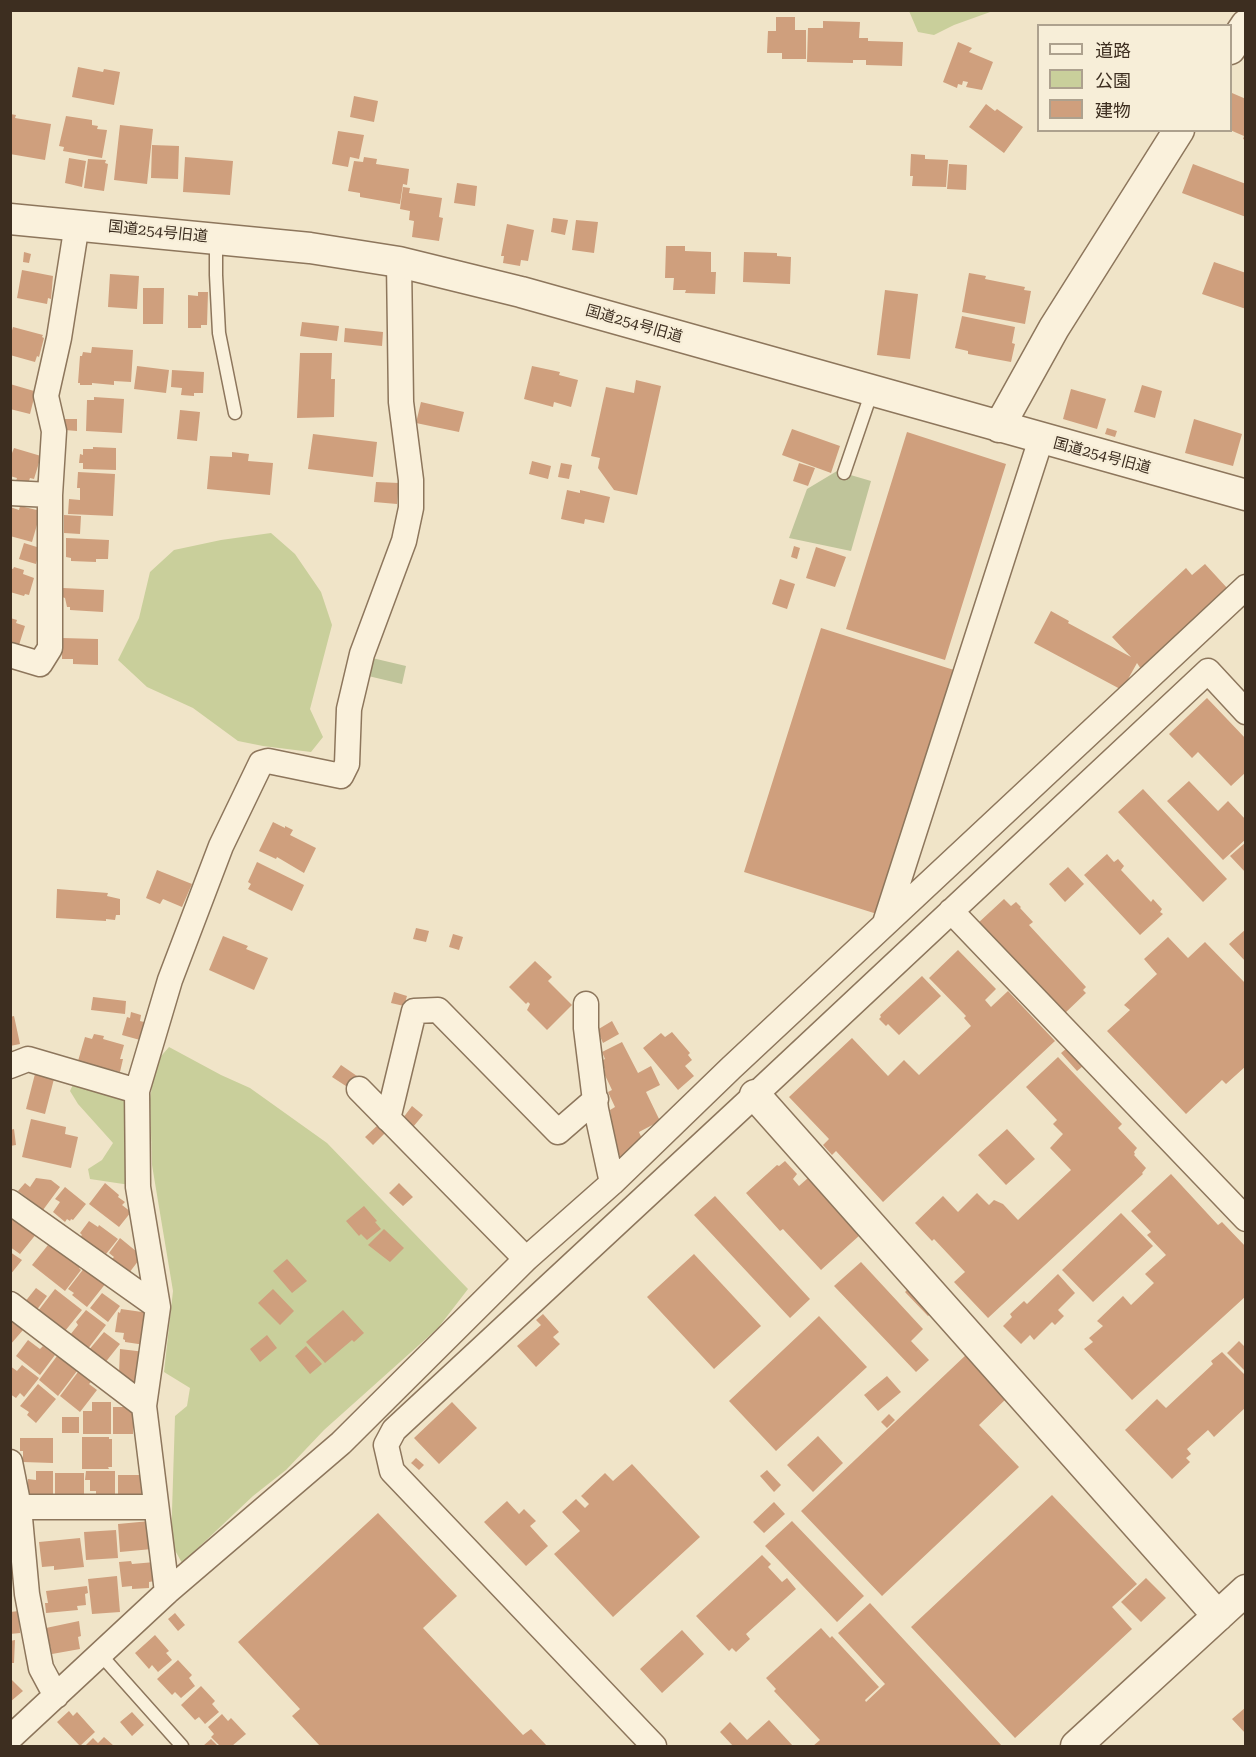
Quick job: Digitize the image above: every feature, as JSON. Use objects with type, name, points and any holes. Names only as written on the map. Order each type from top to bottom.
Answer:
[{"type":"street","points":[[1232,46],[1245,25]]},
{"type":"street","points":[[999,427],[1054,328],[1178,132]]},
{"type":"street","name":"国道254号旧道","points":[[10,219],[216,237],[310,248],[399,262],[521,292],[1245,495]]},
{"type":"street","points":[[10,655],[40,664],[50,648],[50,495],[54,431],[46,396],[77,224]]},
{"type":"street","points":[[167,1592],[144,1406],[158,1307],[138,1187],[137,1091],[170,980],[220,846],[261,763],[268,761],[342,776],[347,764],[349,709],[362,654],[404,541],[411,508],[411,480],[401,402],[399,262]]},
{"type":"street","points":[[885,926],[1041,439]]},
{"type":"street","points":[[10,493],[50,495]]},
{"type":"street","points":[[10,1738],[167,1592],[341,1443],[526,1259],[612,1183],[731,1068],[1245,587]]},
{"type":"street","points":[[654,1746],[392,1471],[386,1445],[394,1430],[1208,671],[1245,712]]},
{"type":"street","points":[[951,911],[1245,1219]]},
{"type":"street","points":[[586,1004],[586,1028],[596,1099],[612,1183]]},
{"type":"street","points":[[388,1119],[414,1011],[438,1010],[558,1132],[596,1099]]},
{"type":"street","points":[[10,1066],[28,1059],[137,1091]]},
{"type":"street","points":[[731,1068],[1218,1616]]},
{"type":"street","points":[[359,1089],[526,1259]]},
{"type":"street","points":[[10,1202],[158,1307]]},
{"type":"street","points":[[10,1304],[144,1406]]},
{"type":"street","points":[[10,1462],[15,1507],[19,1594],[41,1668],[56,1696]]},
{"type":"street","points":[[15,1507],[155,1507]]},
{"type":"street","points":[[1088,1743],[1245,1590]]},
{"type":"lane","points":[[216,237],[219,333],[235,413]]},
{"type":"lane","points":[[844,473],[872,391]]},
{"type":"lane","points":[[100,1654],[182,1746]]},
{"type":"green space","points":[[909,11],[993,11],[934,35],[918,32]]},
{"type":"green space","points":[[837,471],[871,481],[851,551],[789,538],[807,489]]},
{"type":"green space","points":[[271,533],[295,554],[321,592],[332,625],[310,709],[323,737],[311,752],[238,741],[193,708],[147,687],[118,660],[139,618],[150,572],[174,550]]},
{"type":"green space","points":[[368,657],[406,666],[402,684],[364,675]]},
{"type":"green space","points":[[169,1047],[250,1088],[327,1143],[468,1289],[438,1328],[324,1430],[286,1470],[253,1496],[182,1563],[171,1543],[175,1416],[187,1406],[190,1388],[164,1372],[173,1291],[152,1165],[150,1099],[156,1062]]},
{"type":"green space","points":[[75,1080],[127,1096],[130,1185],[90,1179],[88,1169],[102,1160],[113,1143],[78,1104],[70,1091]]},
{"type":"building","points":[[776,17],[795,17],[795,30],[806,30],[806,59],[782,59],[782,53],[767,53],[768,31],[776,31]]},
{"type":"building","points":[[823,21],[860,22],[859,38],[868,38],[868,41],[903,42],[902,66],[866,65],[866,60],[853,60],[853,63],[807,62],[808,28],[823,28]]},
{"type":"building","points":[[958,42],[972,48],[969,52],[993,62],[982,90],[966,87],[968,82],[963,81],[962,85],[958,84],[957,88],[943,82]]},
{"type":"building","points":[[78,67],[103,72],[104,69],[120,72],[114,105],[72,97]]},
{"type":"building","points":[[1232,93],[1246,99],[1246,140],[1243,139],[1244,136],[1232,131]]},
{"type":"building","points":[[354,96],[378,101],[374,122],[350,117]]},
{"type":"building","points":[[986,104],[1023,127],[1004,153],[969,127]]},
{"type":"building","points":[[10,114],[16,115],[15,118],[51,124],[45,160],[10,154]]},
{"type":"building","points":[[66,116],[92,120],[92,125],[98,126],[97,129],[107,130],[102,158],[63,151],[64,147],[59,146]]},
{"type":"building","points":[[120,125],[153,129],[147,184],[114,180]]},
{"type":"building","points":[[338,131],[364,135],[359,159],[350,157],[348,167],[332,164]]},
{"type":"building","points":[[152,145],[179,146],[178,179],[151,178]]},
{"type":"building","points":[[911,154],[925,155],[925,159],[948,160],[946,187],[912,186]]},
{"type":"building","points":[[185,157],[233,161],[230,195],[183,192]]},
{"type":"building","points":[[364,157],[377,159],[376,164],[409,169],[407,185],[403,184],[400,204],[360,197],[360,193],[348,191],[354,161],[363,162]]},
{"type":"building","points":[[69,158],[86,161],[82,187],[65,183]]},
{"type":"building","points":[[88,159],[106,160],[105,163],[108,164],[104,191],[84,188]]},
{"type":"building","points":[[949,164],[967,165],[966,190],[947,189]]},
{"type":"building","points":[[1193,164],[1246,184],[1246,217],[1182,193]]},
{"type":"building","points":[[457,183],[477,186],[475,206],[454,203]]},
{"type":"building","points":[[403,187],[410,188],[409,193],[442,198],[439,217],[443,218],[439,241],[412,237],[414,221],[409,220],[410,211],[400,209]]},
{"type":"building","points":[[553,218],[568,220],[565,235],[551,232]]},
{"type":"building","points":[[576,220],[598,222],[594,253],[572,250]]},
{"type":"building","points":[[507,224],[534,230],[528,261],[521,260],[520,266],[503,263],[504,256],[501,256]]},
{"type":"building","points":[[666,246],[685,246],[685,251],[711,252],[711,272],[716,272],[715,294],[685,293],[686,290],[673,290],[674,278],[665,278]]},
{"type":"building","points":[[24,252],[31,254],[29,263],[23,262]]},
{"type":"building","points":[[744,252],[777,253],[777,256],[791,257],[790,284],[743,282]]},
{"type":"building","points":[[1214,262],[1246,273],[1246,309],[1202,294]]},
{"type":"building","points":[[22,270],[53,276],[51,299],[48,298],[47,304],[17,298]]},
{"type":"building","points":[[969,273],[986,276],[985,279],[1025,287],[1024,290],[1031,291],[1025,324],[962,312]]},
{"type":"building","points":[[110,274],[139,276],[137,309],[108,307]]},
{"type":"building","points":[[143,288],[164,288],[163,324],[143,324]]},
{"type":"building","points":[[885,290],[918,294],[910,359],[877,355]]},
{"type":"building","points":[[198,292],[208,292],[207,325],[201,325],[201,328],[188,328],[188,295],[198,296]]},
{"type":"building","points":[[962,316],[1015,327],[1012,343],[1015,344],[1011,362],[968,354],[968,351],[955,348]]},
{"type":"building","points":[[302,322],[339,326],[337,341],[300,336]]},
{"type":"building","points":[[13,327],[43,335],[39,357],[37,356],[35,362],[10,355],[10,337]]},
{"type":"building","points":[[345,328],[383,332],[382,346],[344,342]]},
{"type":"building","points":[[92,347],[133,350],[131,382],[114,381],[114,385],[92,383],[92,385],[80,385],[78,383],[80,356],[83,352],[91,353]]},
{"type":"building","points":[[300,353],[332,353],[331,379],[335,379],[334,417],[297,418]]},
{"type":"building","points":[[137,366],[169,370],[166,393],[134,389]]},
{"type":"building","points":[[532,366],[560,372],[559,375],[578,380],[571,407],[554,402],[553,407],[524,399]]},
{"type":"building","points":[[172,370],[204,372],[203,393],[194,393],[194,396],[181,395],[182,388],[171,387]]},
{"type":"building","points":[[636,380],[661,386],[637,495],[614,490],[598,468],[600,458],[591,456],[606,387],[634,393]]},
{"type":"building","points":[[10,384],[34,391],[30,414],[10,409]]},
{"type":"building","points":[[1142,385],[1162,391],[1155,418],[1134,412]]},
{"type":"building","points":[[1071,389],[1106,399],[1097,429],[1063,419]]},
{"type":"building","points":[[94,397],[124,399],[122,433],[86,431],[87,400],[94,400]]},
{"type":"building","points":[[421,402],[464,412],[459,432],[416,423]]},
{"type":"building","points":[[180,410],[200,412],[197,441],[177,439]]},
{"type":"building","points":[[65,419],[77,419],[77,431],[65,430]]},
{"type":"building","points":[[1194,419],[1242,434],[1233,466],[1185,453]]},
{"type":"building","points":[[1107,428],[1117,431],[1115,437],[1105,434]]},
{"type":"building","points":[[792,429],[840,446],[831,473],[782,455]]},
{"type":"building","points":[[907,432],[1006,464],[945,660],[846,629]]},
{"type":"building","points":[[313,434],[377,442],[373,477],[308,469]]},
{"type":"building","points":[[93,447],[116,448],[116,470],[83,469],[83,463],[79,463],[80,454],[83,455],[83,449],[93,449]]},
{"type":"building","points":[[14,448],[41,456],[34,479],[30,478],[28,484],[16,481],[17,478],[10,476],[10,458]]},
{"type":"building","points":[[232,452],[249,454],[248,461],[273,463],[270,495],[207,489],[210,456],[232,457]]},
{"type":"building","points":[[532,461],[551,466],[548,479],[529,474]]},
{"type":"building","points":[[561,463],[572,465],[569,479],[558,477]]},
{"type":"building","points":[[799,463],[815,468],[808,486],[793,481]]},
{"type":"building","points":[[78,472],[115,474],[113,516],[68,514],[69,499],[80,500],[80,488],[77,488]]},
{"type":"building","points":[[376,482],[399,483],[397,504],[374,502]]},
{"type":"building","points":[[567,490],[580,493],[580,490],[610,497],[604,523],[585,519],[584,524],[561,519]]},
{"type":"building","points":[[20,506],[41,511],[32,542],[10,536],[10,507],[19,510]]},
{"type":"building","points":[[64,515],[81,516],[80,534],[64,533]]},
{"type":"building","points":[[66,538],[109,540],[108,559],[96,559],[96,562],[71,561],[71,558],[66,557]]},
{"type":"building","points":[[24,543],[40,548],[36,564],[19,559]]},
{"type":"building","points":[[794,546],[800,548],[797,559],[791,557]]},
{"type":"building","points":[[816,547],[846,557],[835,587],[806,578]]},
{"type":"building","points":[[1205,564],[1228,589],[1141,669],[1137,663],[1122,690],[1034,643],[1051,611],[1069,621],[1068,623],[1131,657],[1112,637],[1186,568],[1192,575]]},
{"type":"building","points":[[10,568],[24,570],[23,574],[34,578],[29,595],[10,592]]},
{"type":"building","points":[[780,579],[795,584],[787,609],[772,604]]},
{"type":"building","points":[[63,588],[104,590],[103,612],[70,610],[65,598],[62,597]]},
{"type":"building","points":[[10,618],[25,626],[19,645],[10,642]]},
{"type":"building","points":[[821,628],[954,670],[877,914],[744,872]]},
{"type":"building","points":[[62,638],[98,639],[98,665],[73,664],[73,659],[62,659]]},
{"type":"building","points":[[1207,698],[1246,739],[1246,772],[1231,786],[1198,752],[1192,758],[1169,734]]},
{"type":"building","points":[[1189,781],[1218,811],[1228,801],[1246,820],[1246,839],[1223,860],[1167,801]]},
{"type":"building","points":[[1143,789],[1227,879],[1203,902],[1118,812]]},
{"type":"building","points":[[273,822],[293,830],[290,835],[316,848],[304,873],[277,857],[276,859],[259,851]]},
{"type":"building","points":[[1246,842],[1246,873],[1230,856]]},
{"type":"building","points":[[1107,854],[1114,862],[1118,859],[1124,866],[1121,870],[1151,902],[1153,899],[1162,909],[1160,912],[1163,914],[1140,935],[1084,875]]},
{"type":"building","points":[[257,862],[304,885],[292,911],[248,889],[251,884],[248,882]]},
{"type":"building","points":[[1068,867],[1084,884],[1065,902],[1049,884]]},
{"type":"building","points":[[157,870],[192,884],[182,907],[163,899],[160,904],[146,898]]},
{"type":"building","points":[[57,889],[108,893],[107,896],[120,899],[120,915],[116,915],[115,920],[106,919],[106,921],[56,918]]},
{"type":"building","points":[[1004,899],[1011,906],[1016,902],[1021,907],[1033,922],[1029,925],[1086,987],[1083,990],[1086,993],[1064,1014],[977,924]]},
{"type":"building","points":[[416,928],[429,931],[426,942],[413,939]]},
{"type":"building","points":[[1246,929],[1246,962],[1229,944]]},
{"type":"building","points":[[453,934],[463,937],[459,950],[449,947]]},
{"type":"building","points":[[223,936],[248,946],[246,949],[268,958],[254,990],[209,970]]},
{"type":"building","points":[[1168,937],[1188,958],[1205,942],[1246,984],[1246,1066],[1226,1084],[1222,1080],[1186,1114],[1107,1031],[1130,1010],[1124,1005],[1157,974],[1144,959]]},
{"type":"building","points":[[958,950],[996,989],[985,1000],[991,1007],[1008,991],[1055,1041],[883,1202],[836,1151],[832,1155],[823,1145],[829,1139],[789,1097],[852,1038],[888,1076],[904,1060],[919,1075],[971,1026],[964,1018],[966,1016],[929,978]]},
{"type":"building","points":[[535,961],[552,977],[548,981],[572,1005],[547,1030],[527,1010],[530,1004],[528,1002],[526,1004],[509,987]]},
{"type":"building","points":[[922,976],[941,996],[899,1035],[879,1019],[880,1015]]},
{"type":"building","points":[[394,992],[407,996],[404,1006],[391,1003]]},
{"type":"building","points":[[93,997],[126,1001],[125,1014],[91,1010]]},
{"type":"building","points":[[131,1012],[141,1015],[140,1021],[144,1022],[140,1040],[122,1035],[127,1017],[130,1018]]},
{"type":"building","points":[[14,1016],[20,1044],[10,1046],[10,1017]]},
{"type":"building","points":[[612,1021],[619,1034],[603,1043],[597,1030]]},
{"type":"building","points":[[672,1032],[690,1053],[688,1055],[692,1060],[685,1066],[694,1076],[678,1090],[643,1048],[661,1033],[665,1037]]},
{"type":"building","points":[[94,1034],[124,1045],[120,1059],[123,1059],[120,1072],[78,1061],[85,1037],[92,1039]]},
{"type":"building","points":[[622,1042],[638,1073],[651,1066],[660,1085],[646,1092],[660,1121],[639,1132],[642,1139],[621,1158],[613,1142],[615,1142],[610,1110],[615,1107],[608,1092],[612,1090],[601,1061],[605,1059],[602,1052]]},
{"type":"building","points":[[1067,1048],[1083,1066],[1077,1071],[1061,1053]]},
{"type":"building","points":[[1058,1057],[1122,1124],[1118,1128],[1137,1148],[1134,1155],[1146,1168],[1143,1174],[988,1318],[954,1282],[965,1272],[934,1239],[932,1241],[915,1223],[943,1196],[958,1212],[977,1193],[989,1205],[994,1200],[1003,1204],[1018,1220],[1071,1170],[1050,1148],[1063,1134],[1053,1124],[1057,1120],[1026,1087]]},
{"type":"building","points":[[341,1065],[357,1076],[349,1088],[332,1077]]},
{"type":"building","points":[[36,1070],[55,1075],[45,1114],[26,1109]]},
{"type":"building","points":[[412,1106],[423,1115],[413,1127],[403,1118]]},
{"type":"building","points":[[31,1119],[66,1127],[65,1134],[78,1137],[71,1168],[22,1157]]},
{"type":"building","points":[[379,1124],[386,1132],[373,1145],[365,1137]]},
{"type":"building","points":[[14,1129],[16,1145],[10,1146],[10,1130]]},
{"type":"building","points":[[1007,1129],[1035,1159],[1006,1185],[978,1155]]},
{"type":"building","points":[[785,1161],[797,1174],[793,1179],[799,1186],[808,1178],[860,1235],[821,1270],[783,1229],[780,1231],[746,1193],[777,1165]]},
{"type":"building","points":[[1171,1174],[1218,1225],[1222,1222],[1246,1247],[1246,1296],[1132,1400],[1084,1349],[1093,1342],[1089,1338],[1103,1326],[1097,1321],[1123,1296],[1131,1305],[1154,1283],[1145,1274],[1166,1255],[1147,1235],[1151,1232],[1131,1211]]},
{"type":"building","points":[[36,1178],[51,1180],[60,1187],[43,1210],[18,1191],[25,1183],[30,1187]]},
{"type":"building","points":[[105,1183],[119,1195],[118,1197],[125,1202],[122,1205],[131,1212],[119,1227],[89,1204]]},
{"type":"building","points":[[399,1183],[413,1197],[403,1206],[389,1193]]},
{"type":"building","points":[[65,1187],[86,1204],[73,1220],[67,1219],[65,1222],[53,1212],[60,1202],[55,1199]]},
{"type":"building","points":[[715,1196],[810,1299],[790,1318],[694,1215]]},
{"type":"building","points":[[364,1206],[381,1229],[367,1240],[361,1234],[359,1236],[346,1221]]},
{"type":"building","points":[[10,1212],[37,1233],[20,1254],[10,1247]]},
{"type":"building","points":[[1121,1213],[1153,1246],[1093,1302],[1062,1270]]},
{"type":"building","points":[[89,1221],[98,1227],[99,1225],[118,1239],[106,1254],[104,1252],[102,1254],[80,1237],[82,1235],[80,1233]]},
{"type":"building","points":[[384,1229],[404,1248],[390,1262],[368,1245]]},
{"type":"building","points":[[120,1238],[142,1256],[129,1273],[110,1261],[114,1257],[109,1253]]},
{"type":"building","points":[[51,1243],[81,1266],[79,1268],[81,1270],[65,1291],[32,1265]]},
{"type":"building","points":[[10,1252],[22,1260],[10,1275]]},
{"type":"building","points":[[694,1254],[761,1326],[714,1369],[647,1297]]},
{"type":"building","points":[[287,1259],[307,1281],[292,1293],[273,1271]]},
{"type":"building","points":[[861,1262],[923,1329],[911,1341],[929,1360],[916,1372],[834,1286]]},
{"type":"building","points":[[85,1267],[106,1283],[87,1307],[68,1289]]},
{"type":"building","points":[[1058,1274],[1075,1293],[1058,1310],[1064,1316],[1055,1325],[1052,1322],[1034,1340],[1030,1335],[1021,1344],[1003,1326],[1012,1317],[1010,1314],[1024,1301],[1027,1304]]},
{"type":"building","points":[[911,1286],[935,1310],[928,1316],[905,1292]]},
{"type":"building","points":[[36,1288],[47,1296],[36,1311],[24,1303]]},
{"type":"building","points":[[55,1289],[82,1310],[65,1331],[38,1311]]},
{"type":"building","points":[[273,1289],[294,1311],[280,1325],[258,1303]]},
{"type":"building","points":[[102,1293],[120,1306],[108,1322],[90,1308]]},
{"type":"building","points":[[121,1309],[149,1313],[145,1345],[125,1342],[124,1333],[115,1332],[118,1312],[120,1313]]},
{"type":"building","points":[[86,1310],[106,1325],[87,1350],[70,1335],[78,1325],[76,1322]]},
{"type":"building","points":[[343,1310],[364,1333],[325,1363],[306,1342]]},
{"type":"building","points":[[543,1314],[559,1332],[553,1337],[560,1344],[536,1367],[517,1346],[541,1325],[536,1320]]},
{"type":"building","points":[[819,1316],[867,1367],[776,1451],[729,1401]]},
{"type":"building","points":[[10,1320],[23,1330],[10,1345]]},
{"type":"building","points":[[104,1332],[120,1344],[104,1364],[88,1351]]},
{"type":"building","points":[[267,1335],[277,1348],[260,1362],[250,1349]]},
{"type":"building","points":[[28,1340],[40,1349],[43,1346],[55,1355],[40,1375],[16,1356]]},
{"type":"building","points":[[1239,1341],[1246,1348],[1246,1372],[1227,1353]]},
{"type":"building","points":[[306,1346],[322,1364],[310,1374],[295,1356]]},
{"type":"building","points":[[120,1349],[145,1352],[141,1386],[128,1385],[119,1374]]},
{"type":"building","points":[[1222,1352],[1246,1376],[1246,1407],[1214,1437],[1208,1430],[1187,1449],[1191,1454],[1186,1458],[1190,1462],[1172,1479],[1125,1430],[1157,1399],[1166,1408],[1213,1364],[1211,1361]]},
{"type":"building","points":[[967,1354],[1008,1397],[979,1425],[1019,1467],[882,1596],[801,1511]]},
{"type":"building","points":[[57,1356],[77,1371],[58,1396],[39,1380]]},
{"type":"building","points":[[22,1365],[39,1378],[24,1397],[20,1393],[16,1398],[10,1394],[10,1366],[17,1371]]},
{"type":"building","points":[[78,1372],[97,1390],[80,1412],[60,1396]]},
{"type":"building","points":[[887,1376],[901,1392],[878,1411],[864,1395]]},
{"type":"building","points":[[38,1384],[56,1399],[36,1423],[27,1415],[29,1412],[20,1406]]},
{"type":"building","points":[[92,1402],[111,1402],[111,1434],[83,1434],[83,1411],[92,1411]]},
{"type":"building","points":[[452,1402],[477,1428],[439,1464],[414,1438]]},
{"type":"building","points":[[113,1407],[133,1407],[133,1434],[113,1434]]},
{"type":"building","points":[[889,1414],[895,1420],[887,1428],[881,1422]]},
{"type":"building","points":[[62,1417],[79,1417],[79,1433],[62,1433]]},
{"type":"building","points":[[818,1436],[843,1463],[813,1492],[787,1465]]},
{"type":"building","points":[[82,1437],[112,1439],[112,1467],[82,1469]]},
{"type":"building","points":[[20,1438],[53,1438],[53,1463],[23,1462]]},
{"type":"building","points":[[416,1458],[424,1465],[419,1470],[411,1463]]},
{"type":"building","points":[[632,1464],[700,1537],[613,1617],[554,1554],[580,1531],[562,1512],[576,1499],[585,1508],[589,1504],[581,1496],[605,1473],[613,1481]]},
{"type":"building","points":[[767,1470],[781,1485],[774,1492],[760,1476]]},
{"type":"building","points":[[36,1471],[53,1471],[53,1499],[28,1498],[28,1479],[36,1480]]},
{"type":"building","points":[[86,1471],[115,1471],[115,1499],[96,1499],[96,1491],[90,1491],[90,1480],[85,1480]]},
{"type":"building","points":[[55,1473],[84,1473],[84,1499],[55,1499]]},
{"type":"building","points":[[118,1475],[143,1475],[143,1499],[118,1499]]},
{"type":"building","points":[[1052,1495],[1137,1584],[1112,1607],[1132,1629],[1015,1738],[911,1627]]},
{"type":"building","points":[[507,1501],[519,1514],[524,1509],[536,1521],[530,1526],[548,1546],[526,1566],[484,1522]]},
{"type":"building","points":[[774,1502],[785,1514],[764,1533],[753,1522]]},
{"type":"building","points":[[378,1513],[457,1596],[423,1628],[523,1735],[531,1729],[547,1746],[320,1746],[292,1716],[300,1709],[238,1642]]},
{"type":"building","points":[[150,1521],[152,1549],[120,1552],[118,1524]]},
{"type":"building","points":[[792,1521],[864,1596],[837,1622],[765,1546]]},
{"type":"building","points":[[116,1530],[118,1558],[86,1560],[84,1532]]},
{"type":"building","points":[[80,1538],[84,1567],[54,1570],[54,1566],[42,1567],[39,1542]]},
{"type":"building","points":[[762,1555],[771,1564],[768,1567],[782,1582],[787,1578],[796,1589],[746,1634],[750,1639],[736,1652],[732,1648],[729,1651],[696,1616]]},
{"type":"building","points":[[131,1561],[132,1564],[155,1562],[155,1581],[149,1582],[149,1588],[122,1587],[119,1562]]},
{"type":"building","points":[[117,1576],[120,1612],[92,1614],[88,1579]]},
{"type":"building","points":[[1146,1578],[1166,1598],[1141,1622],[1121,1602]]},
{"type":"building","points":[[87,1586],[86,1605],[77,1606],[78,1610],[46,1613],[45,1603],[48,1603],[46,1591]]},
{"type":"building","points":[[870,1603],[1002,1746],[813,1746],[820,1740],[774,1691],[776,1689],[766,1678],[821,1628],[830,1638],[832,1636],[879,1687],[865,1700],[866,1702],[885,1684],[838,1633]]},
{"type":"building","points":[[19,1611],[20,1633],[10,1634],[10,1612]]},
{"type":"building","points":[[175,1613],[185,1625],[178,1631],[168,1619]]},
{"type":"building","points":[[79,1621],[80,1649],[52,1654],[46,1628]]},
{"type":"building","points":[[682,1630],[704,1654],[662,1693],[640,1669]]},
{"type":"building","points":[[155,1635],[169,1651],[166,1653],[172,1660],[158,1672],[152,1665],[149,1669],[135,1653]]},
{"type":"building","points":[[15,1640],[14,1663],[10,1663],[10,1641]]},
{"type":"building","points":[[178,1660],[192,1675],[189,1678],[195,1686],[181,1698],[175,1692],[172,1695],[157,1679]]},
{"type":"building","points":[[10,1678],[23,1691],[10,1702]]},
{"type":"building","points":[[201,1686],[215,1701],[212,1704],[219,1712],[205,1724],[199,1717],[195,1720],[181,1705]]},
{"type":"building","points":[[1246,1707],[1246,1734],[1232,1719]]},
{"type":"building","points":[[69,1711],[73,1716],[77,1712],[95,1732],[80,1746],[57,1722]]},
{"type":"building","points":[[132,1712],[144,1725],[132,1736],[120,1722]]},
{"type":"building","points":[[222,1714],[228,1721],[231,1718],[246,1734],[232,1746],[220,1746],[211,1737],[214,1734],[208,1727]]},
{"type":"building","points":[[769,1720],[793,1746],[733,1746],[720,1732],[730,1722],[747,1740]]},
{"type":"building","points":[[104,1737],[114,1746],[85,1746],[93,1738],[98,1743]]},
{"type":"building","points":[[211,1739],[218,1746],[203,1746]]}]
